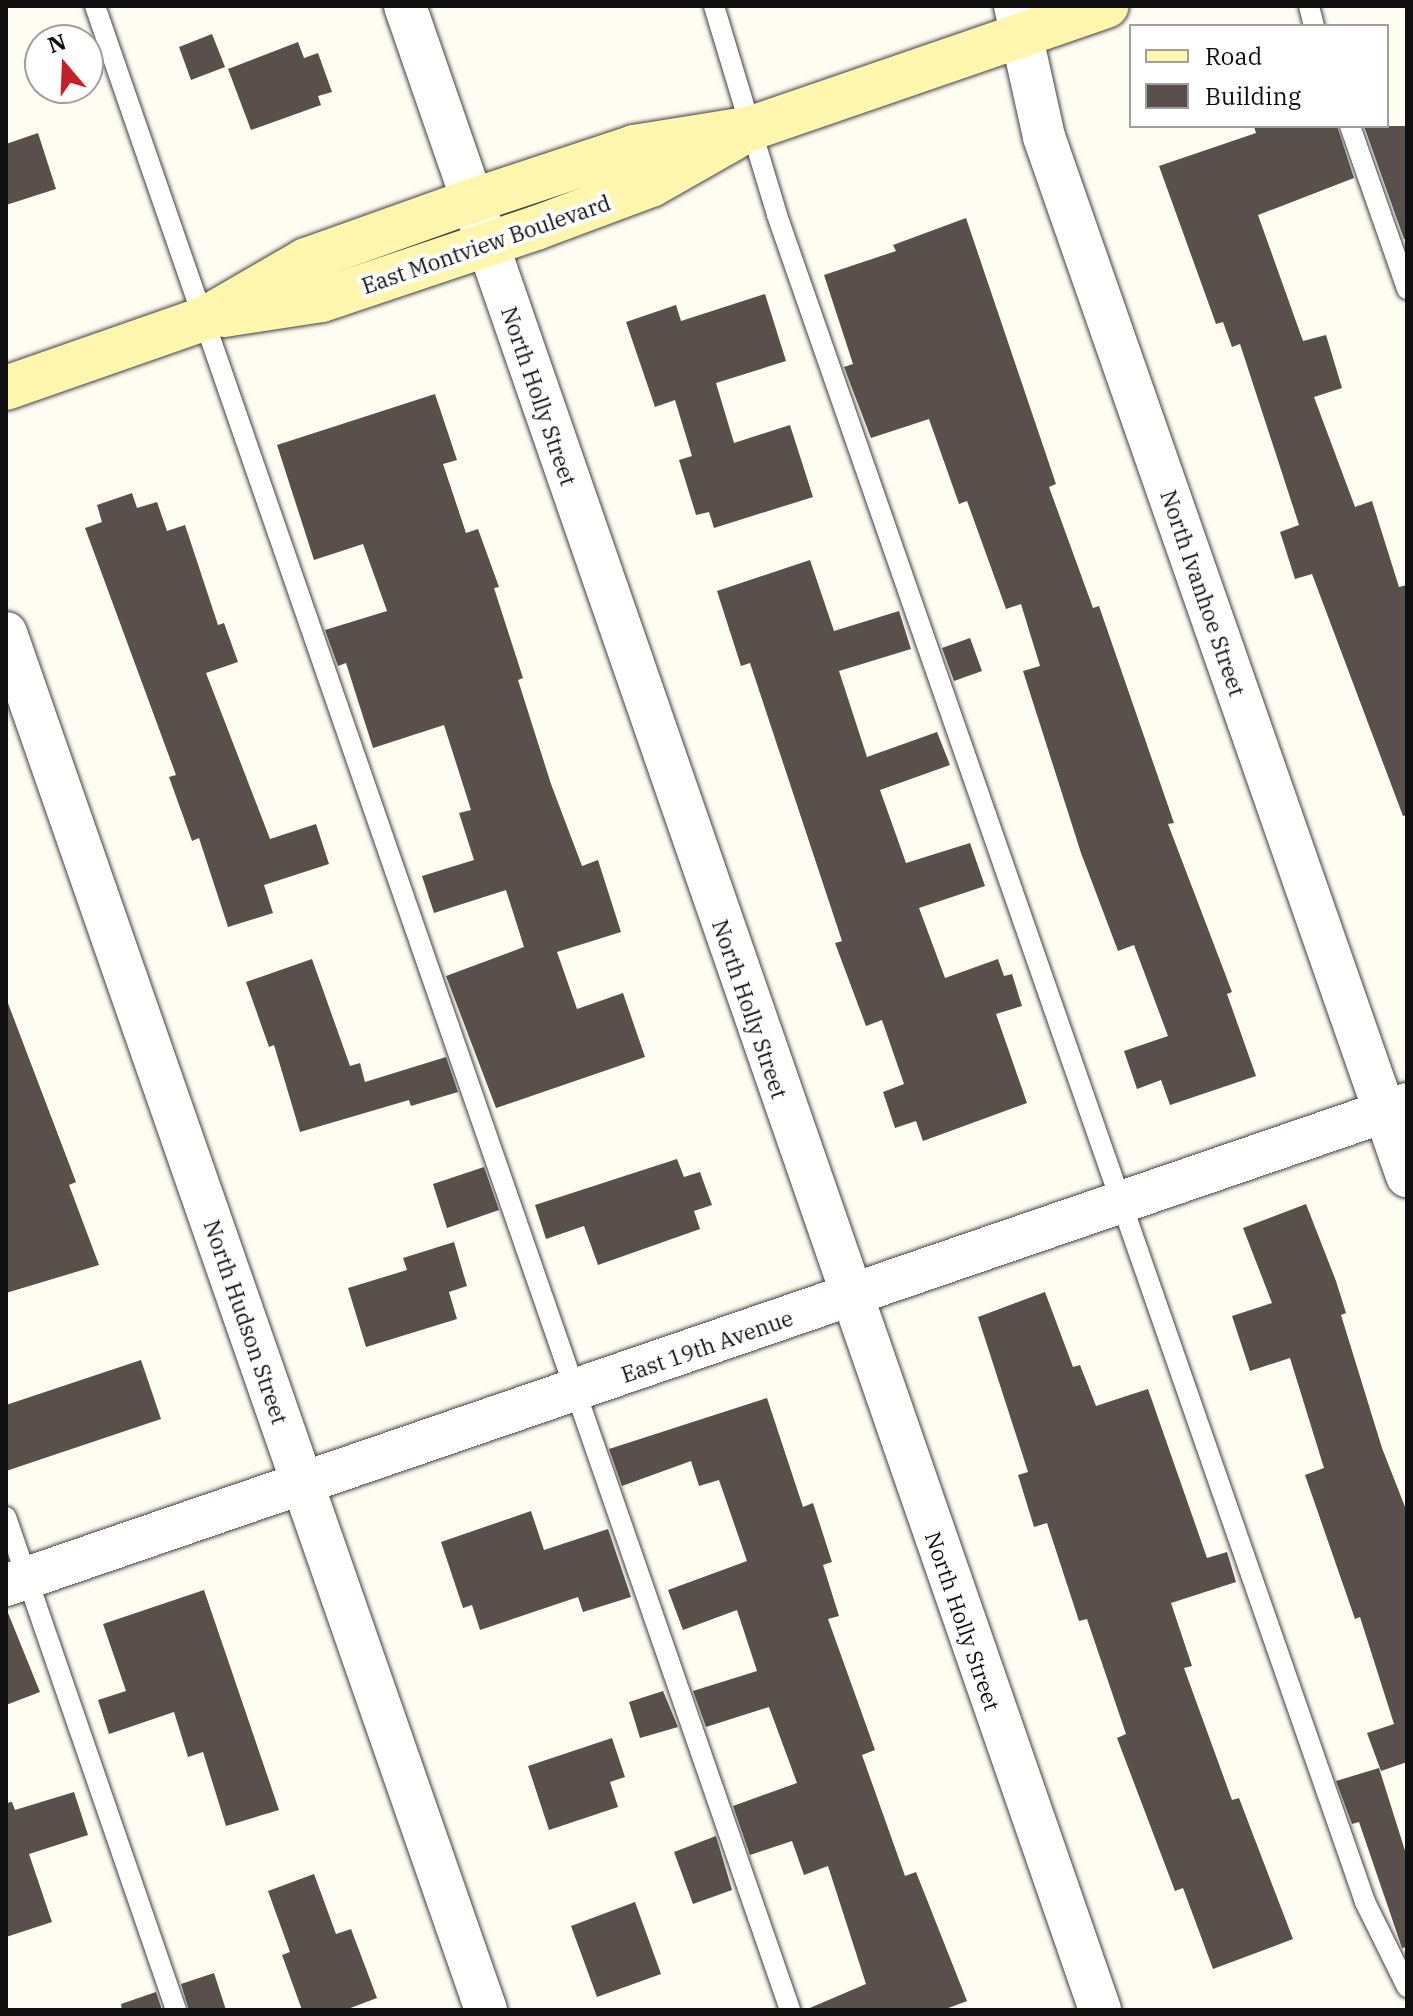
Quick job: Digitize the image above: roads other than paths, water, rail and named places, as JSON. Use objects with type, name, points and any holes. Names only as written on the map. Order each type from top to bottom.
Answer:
[{"type":"street","name":"North Holly Street","points":[[405,6],[849,1297],[1100,2010]]},
{"type":"street","name":"East Montview Boulevard","points":[[6,388],[206,318],[322,300],[487,245],[651,185],[752,128],[1018,21],[1107,6]]},
{"type":"street","name":"North Ivanhoe Street","points":[[1018,21],[1044,137],[1396,1108],[1407,1176]]},
{"type":"street","name":"East Montview Boulevard","points":[[206,318],[306,260],[472,201],[634,147],[752,128]]},
{"type":"street","name":"North Hudson Street","points":[[6,633],[486,2010]]},
{"type":"street","name":"East 19th Avenue","points":[[17,1582],[1396,1108]]},
{"type":"lane","points":[[95,6],[578,1390],[790,2010]]},
{"type":"lane","points":[[714,6],[777,215],[1365,1902],[1407,1987]]},
{"type":"lane","points":[[1351,128],[1407,289]]},
{"type":"lane","points":[[6,1517],[17,1582],[176,2010]]}]
